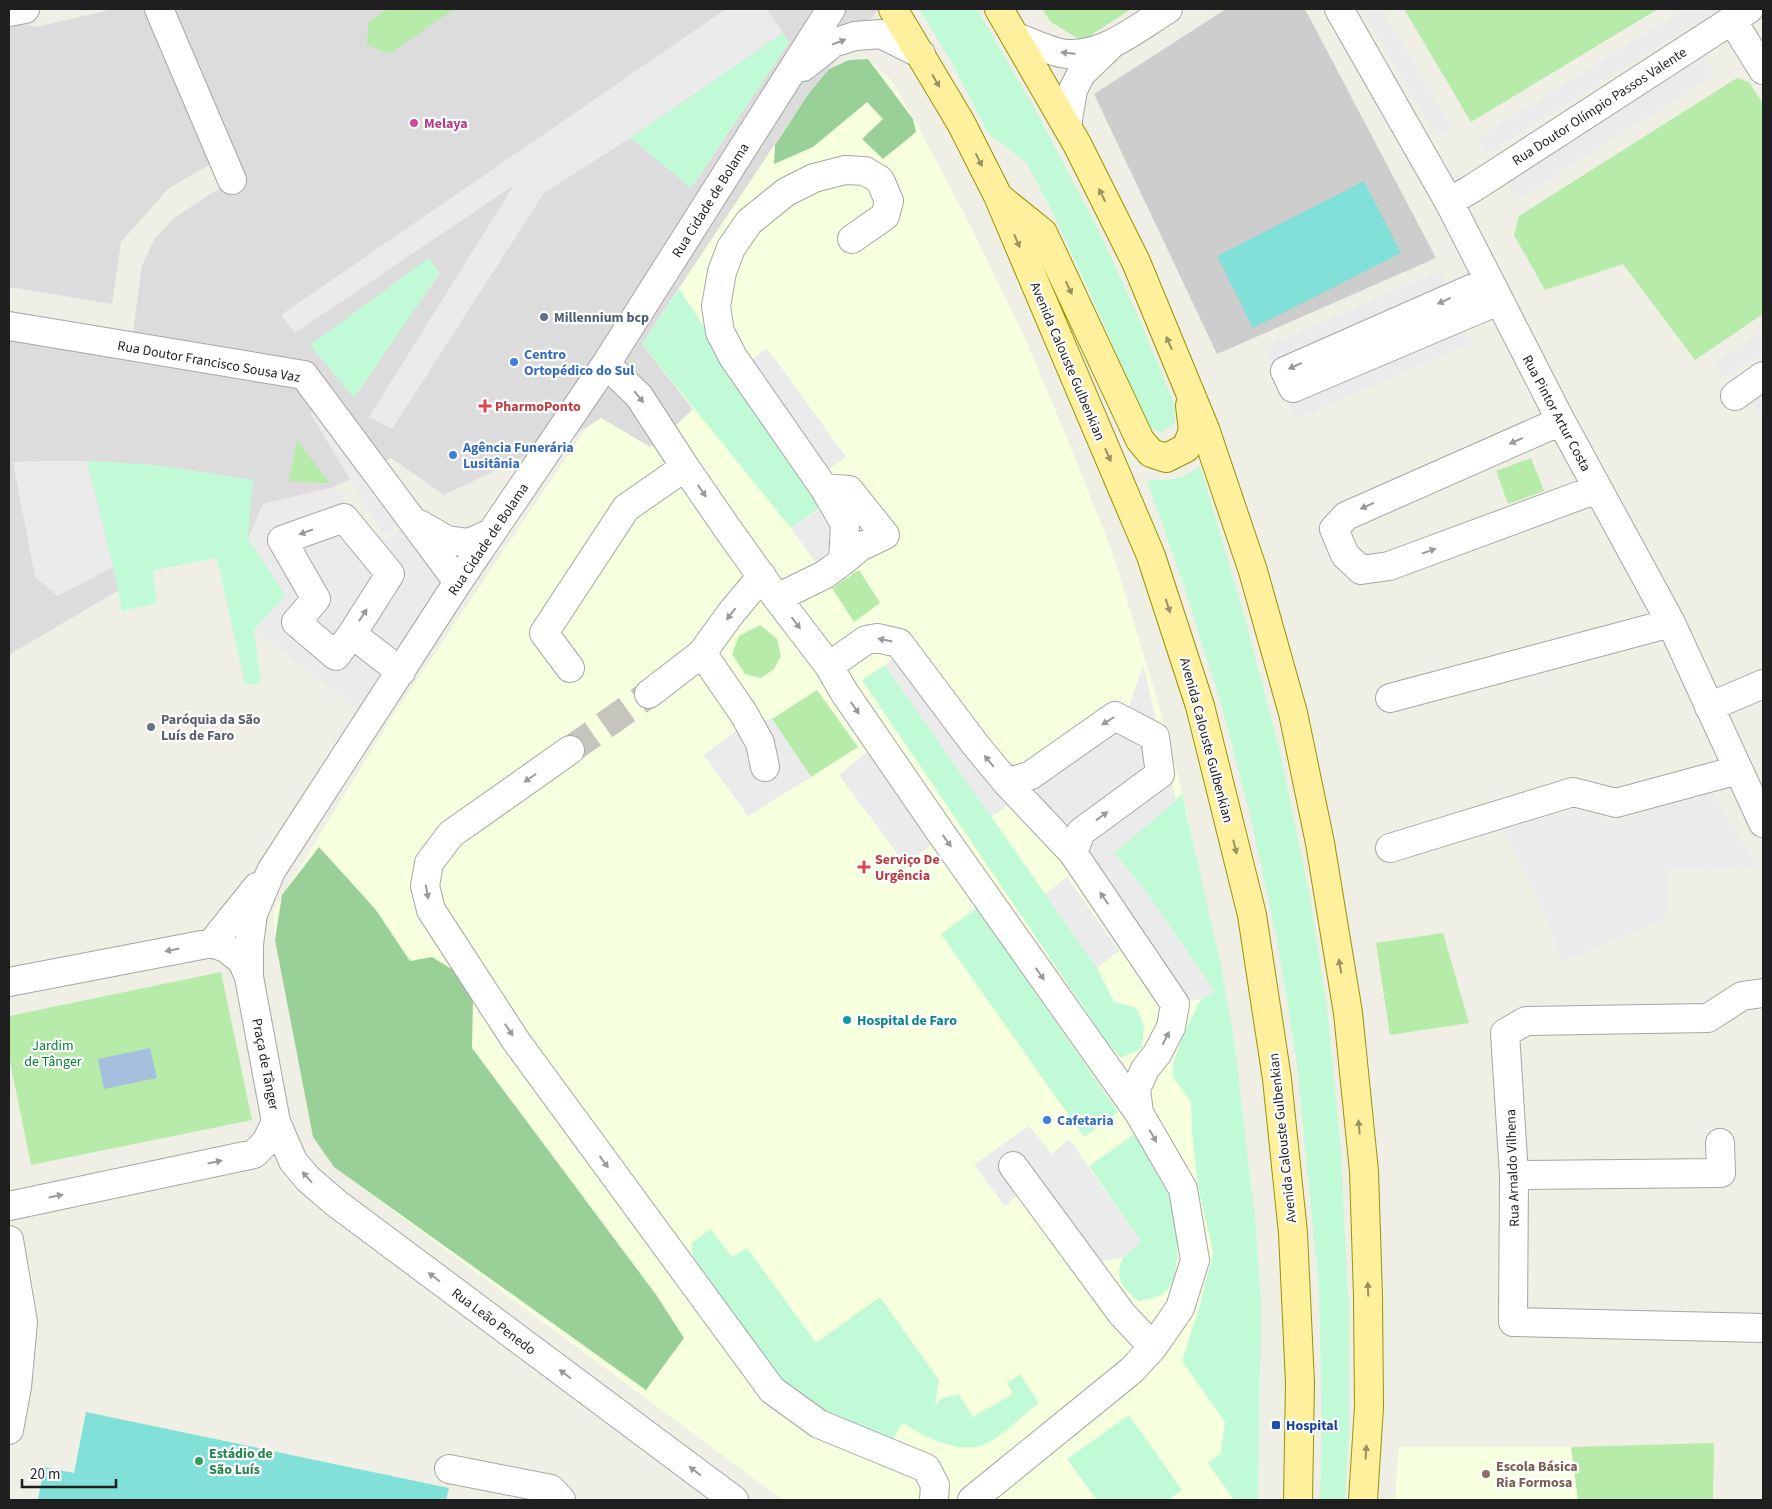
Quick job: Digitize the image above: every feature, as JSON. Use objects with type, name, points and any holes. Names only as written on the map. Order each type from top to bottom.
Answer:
[{"type":"main road","name":"Avenida Calouste Gulbenkian","points":[[894,9],[961,122],[998,196],[1151,556],[1200,706],[1252,915],[1277,1079],[1293,1233],[1300,1383],[1298,1500]]},
{"type":"main road","points":[[999,9],[1067,126],[1136,262],[1205,429],[1253,572],[1293,713],[1320,843],[1348,1013],[1364,1171],[1368,1286],[1369,1406],[1363,1500]]},
{"type":"main road","points":[[998,196],[1043,233],[1140,440],[1151,453],[1166,458],[1186,448],[1193,431],[1188,388]]},
{"type":"street","points":[[9,12],[25,9]]},
{"type":"street","points":[[159,9],[232,180]]},
{"type":"street","name":"Rua Cidade de Bolama","points":[[212,943],[254,889],[271,871],[458,582],[606,364],[831,9]]},
{"type":"street","points":[[1016,37],[1066,54],[1094,52],[1168,9]]},
{"type":"street","name":"Rua Pintor Artur Costa","points":[[1339,9],[1449,202],[1561,421],[1671,623],[1763,823]]},
{"type":"street","points":[[1740,14],[1763,70]]},
{"type":"street","name":"Rua Doutor Olímpio Passos Valente","points":[[1449,202],[1740,14]]},
{"type":"street","points":[[786,81],[833,43],[855,36],[881,34],[921,54]]},
{"type":"street","points":[[1067,126],[1073,90],[1080,74],[1114,42]]},
{"type":"street","points":[[843,561],[845,524],[824,488],[733,357],[720,332],[716,306],[722,272],[731,248],[749,222],[786,192],[814,178],[846,170],[865,172],[880,180],[889,201],[885,216],[852,239]]},
{"type":"street","points":[[1493,291],[1293,388],[1284,371],[1493,291]]},
{"type":"street","name":"Rua Doutor Francisco Sousa Vaz","points":[[9,326],[304,375],[458,582]]},
{"type":"street","points":[[606,364],[639,396],[685,468],[777,598],[829,666],[844,692],[938,828],[1139,1112],[1183,1189],[1195,1260],[1180,1308],[1154,1347],[1132,1370],[972,1500]]},
{"type":"street","points":[[1734,396],[1763,376]]},
{"type":"street","points":[[1561,421],[1346,516],[1334,529],[1345,555],[1361,570],[1389,566],[1597,489]]},
{"type":"street","points":[[570,668],[544,633],[626,508],[685,468]]},
{"type":"street","points":[[777,598],[824,576],[860,547],[885,535],[849,490],[824,488]]},
{"type":"street","points":[[344,518],[390,574],[347,640],[336,656],[296,622],[316,599],[282,540],[344,518]]},
{"type":"street","points":[[409,518],[447,540],[469,543],[491,533]]},
{"type":"street","points":[[649,694],[702,653],[731,613],[762,576]]},
{"type":"street","points":[[1390,698],[1671,623]]},
{"type":"street","points":[[829,666],[866,640],[877,638],[899,643],[1006,783],[1073,853],[1175,1004],[1171,1027],[1157,1054],[1145,1069],[1136,1089],[1139,1112]]},
{"type":"street","points":[[347,640],[396,679]]},
{"type":"street","points":[[702,653],[744,714],[760,743],[765,767]]},
{"type":"street","points":[[1708,707],[1763,684]]},
{"type":"street","points":[[1006,783],[1031,775],[1114,716],[1155,737],[1160,774],[1081,832],[1073,853]]},
{"type":"street","points":[[570,750],[451,834],[429,862],[425,886],[431,910],[516,1041],[772,1390],[819,1424],[926,1468],[935,1485],[934,1500]]},
{"type":"street","points":[[1390,848],[1573,792],[1616,803],[1738,770]]},
{"type":"street","name":"Rua Cidade de Bolama","points":[[249,977],[249,944],[253,914],[271,871]]},
{"type":"street","points":[[9,982],[212,943]]},
{"type":"street","name":"Praça de Tânger","points":[[9,1206],[254,1154],[266,1142],[276,1122],[249,977],[242,961],[226,948],[212,943]]},
{"type":"street","name":"Rua Arnaldo Vilhena","points":[[1763,993],[1742,996],[1708,1018],[1526,1021],[1505,1033],[1514,1175],[1513,1322],[1763,1328]]},
{"type":"street","points":[[1103,1062],[1120,1070],[1145,1069]]},
{"type":"street","name":"Rua Leão Penedo","points":[[276,1122],[293,1161],[308,1179],[329,1197],[727,1498]]},
{"type":"street","points":[[1514,1175],[1721,1173],[1720,1143]]},
{"type":"street","points":[[1013,1166],[1122,1314],[1154,1347]]},
{"type":"street","points":[[9,1430],[17,1387],[23,1322],[11,1260]]},
{"type":"street","points":[[449,1469],[551,1489],[561,1500]]},
{"type":"shaded area","points":[[114,9],[150,9],[214,162],[168,189],[121,242],[112,304],[9,287],[9,26],[22,23],[36,27]]},
{"type":"shaded area","points":[[159,9],[879,9],[809,93],[642,344],[694,409],[665,436],[650,447],[601,418],[587,427],[444,495],[391,458],[334,487],[263,504],[248,539],[217,557],[153,570],[9,655],[9,326],[131,346],[142,266],[154,240],[174,218],[232,180]]},
{"type":"shaded area","points":[[726,9],[767,9],[783,33],[630,138],[544,193],[392,429],[369,417],[514,185],[295,333],[281,315]]},
{"type":"shaded area","points":[[919,9],[977,9],[1036,111],[1100,233],[1141,323],[1175,406],[1174,424],[1161,432],[1149,428],[1142,417],[1090,293],[1052,211],[1027,163],[989,134],[951,61]]},
{"type":"shaded area","points":[[1226,9],[1305,9],[1436,258],[1217,354],[1094,94]]},
{"type":"shaded area","points":[[1361,9],[1382,9],[1452,127],[1436,137]]},
{"type":"shaded area","points":[[1685,9],[1719,9],[1488,153],[1478,138]]},
{"type":"shaded area","points":[[783,33],[789,43],[691,188],[630,138]]},
{"type":"shaded area","points":[[1703,56],[1715,75],[1517,200],[1505,180]]},
{"type":"shaded area","points":[[868,59],[892,81],[922,134],[971,227],[1024,336],[1113,554],[1158,702],[1185,804],[1234,1040],[1256,1227],[1261,1302],[1257,1500],[783,1500],[334,1167],[313,1137],[275,940],[273,912],[390,720],[587,427],[601,418],[650,447],[665,436],[693,409],[642,344],[809,93],[829,69],[849,60]]},
{"type":"shaded area","points":[[1364,181],[1401,253],[1253,328],[1217,256]]},
{"type":"shaded area","points":[[429,258],[440,273],[354,398],[310,345]]},
{"type":"shaded area","points":[[1440,271],[1448,288],[1271,363],[1264,347]]},
{"type":"shaded area","points":[[679,289],[824,505],[791,528],[642,344]]},
{"type":"shaded area","points":[[1464,326],[1472,343],[1296,419],[1288,402]]},
{"type":"shaded area","points":[[1763,331],[1763,353],[1724,379],[1714,363]]},
{"type":"shaded area","points":[[767,348],[846,457],[817,478],[741,367]]},
{"type":"shaded area","points":[[1763,395],[1763,415],[1761,416],[1752,403]]},
{"type":"shaded area","points":[[324,402],[409,518],[384,536],[310,413]]},
{"type":"shaded area","points":[[87,461],[157,465],[253,480],[248,539],[286,595],[254,630],[261,683],[245,685],[217,558],[153,570],[157,603],[122,611]]},
{"type":"shaded area","points":[[87,461],[113,567],[58,596],[35,577],[13,462]]},
{"type":"shaded area","points":[[1200,466],[1246,622],[1280,752],[1310,898],[1327,1008],[1340,1140],[1349,1312],[1349,1433],[1345,1500],[1320,1500],[1322,1420],[1319,1289],[1297,1063],[1277,939],[1250,814],[1221,703],[1182,580],[1147,480],[1175,479],[1187,475]]},
{"type":"shaded area","points":[[334,487],[381,544],[400,530],[442,579],[358,710],[254,630],[286,595],[248,539],[263,504]]},
{"type":"shaded area","points":[[832,501],[843,561],[816,563],[791,528]]},
{"type":"shaded area","points":[[895,657],[1007,806],[991,817],[885,665]]},
{"type":"shaded area","points":[[885,665],[1097,968],[1114,1002],[1136,1008],[1144,1025],[1142,1048],[1121,1058],[1107,1042],[862,680]]},
{"type":"shaded area","points":[[1143,665],[1176,801],[1114,853],[1142,886],[1215,992],[1201,999],[1175,1004],[1044,821],[1036,787],[1123,725]]},
{"type":"shaded area","points":[[772,719],[811,777],[748,816],[704,755],[748,722]]},
{"type":"shaded area","points":[[879,743],[943,836],[905,864],[839,775]]},
{"type":"shaded area","points":[[1713,793],[1757,867],[1666,870],[1666,919],[1562,962],[1544,912],[1503,830],[1576,809],[1614,821]]},
{"type":"shaded area","points":[[1182,794],[1220,961],[1234,1040],[1256,1227],[1261,1302],[1258,1500],[1234,1500],[1208,1463],[1221,1453],[1225,1422],[1182,1361],[1200,1305],[1213,1252],[1198,1186],[1191,1102],[1173,1077],[1173,1064],[1183,1035],[1201,999],[1215,992],[1142,886],[1114,853]]},
{"type":"shaded area","points":[[1067,877],[1119,951],[1097,968],[1045,894]]},
{"type":"shaded area","points":[[977,908],[1118,1112],[1084,1137],[941,934]]},
{"type":"shaded area","points":[[150,1048],[157,1078],[104,1089],[98,1059]]},
{"type":"shaded area","points":[[1029,1126],[1052,1154],[1069,1139],[1141,1242],[1124,1257],[1086,1265],[1028,1186],[1005,1206],[974,1165]]},
{"type":"shaded area","points":[[1136,1133],[1158,1168],[1169,1190],[1177,1226],[1177,1257],[1172,1282],[1161,1295],[1139,1301],[1125,1288],[1119,1272],[1124,1256],[1141,1242],[1089,1166]]},
{"type":"shaded area","points":[[710,1229],[732,1257],[747,1248],[816,1343],[880,1297],[939,1380],[935,1406],[940,1399],[959,1394],[973,1417],[1013,1394],[1007,1383],[1020,1374],[1039,1403],[990,1442],[968,1447],[956,1447],[933,1440],[903,1423],[893,1440],[821,1409],[783,1382],[693,1257],[692,1243]]},
{"type":"shaded area","name":"Estádio de São Luís","points":[[86,1412],[449,1488],[446,1500],[38,1500],[44,1467],[74,1473]]},
{"type":"shaded area","points":[[1129,1415],[1182,1490],[1171,1498],[1172,1500],[1097,1500],[1067,1459]]},
{"type":"shaded area","name":"Escola Básica Ria Formosa","points":[[1399,1447],[1571,1447],[1578,1500],[1395,1500]]},
{"type":"green space","points":[[388,9],[454,9],[389,54],[367,45],[368,23]]},
{"type":"green space","points":[[1042,9],[1131,9],[1082,41],[1051,22]]},
{"type":"green space","points":[[1404,9],[1658,9],[1471,122]]},
{"type":"green space","points":[[868,59],[913,119],[916,132],[883,159],[862,139],[883,119],[867,102],[813,147],[774,164],[775,145],[809,93],[829,69],[849,60]]},
{"type":"green space","points":[[1737,78],[1749,82],[1763,104],[1763,314],[1695,360],[1623,264],[1545,290],[1514,235],[1519,216]]},
{"type":"green space","points":[[297,440],[330,483],[289,481]]},
{"type":"green space","points":[[1531,458],[1544,491],[1508,504],[1496,471]]},
{"type":"green space","points":[[859,570],[880,603],[854,622],[832,588]]},
{"type":"green space","points":[[760,625],[777,639],[781,656],[774,669],[761,678],[745,674],[732,654],[739,636]]},
{"type":"green space","points":[[817,690],[858,747],[811,777],[772,719]]},
{"type":"green space","points":[[319,847],[376,910],[410,961],[432,957],[458,973],[473,1000],[472,1048],[657,1296],[684,1338],[646,1390],[334,1167],[313,1137],[275,940],[282,895]]},
{"type":"green space","points":[[1443,933],[1469,1023],[1390,1035],[1376,943]]},
{"type":"green space","name":"Jardim de Tânger","points":[[221,972],[252,1120],[31,1165],[9,1057],[9,1016]]},
{"type":"green space","points":[[1714,1443],[1713,1500],[1578,1500],[1571,1447]]},
{"type":"tunnel","points":[[570,750],[649,694]]},
{"type":"place","name":"Melaya","points":[[414,123]]},
{"type":"place","name":"Millennium bcp","points":[[544,317]]},
{"type":"place","name":"Centro Ortopédico do Sul","points":[[514,362]]},
{"type":"place","name":"PharmoPonto","points":[[485,406]]},
{"type":"place","name":"Agência Funerária Lusitânia","points":[[453,455]]},
{"type":"place","name":"Paróquia da São Luís de Faro","points":[[151,727]]},
{"type":"place","name":"Serviço De Urgência","points":[[864,867]]},
{"type":"place","name":"Hospital de Faro","points":[[847,1020]]},
{"type":"place","name":"Cafetaria","points":[[1047,1120]]},
{"type":"place","name":"Hospital","points":[[1276,1425]]},
{"type":"place","name":"Estádio de São Luís","points":[[199,1461]]},
{"type":"place","name":"Escola Básica Ria Formosa","points":[[1486,1474]]}]
